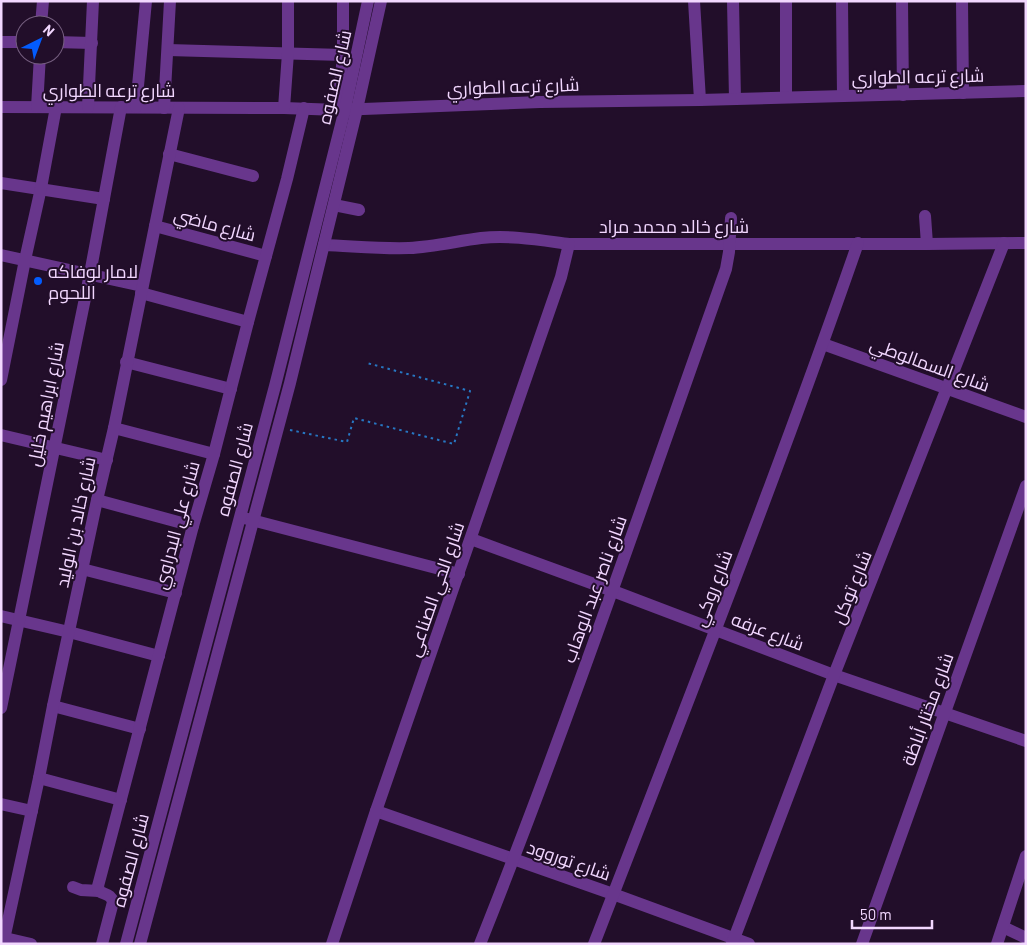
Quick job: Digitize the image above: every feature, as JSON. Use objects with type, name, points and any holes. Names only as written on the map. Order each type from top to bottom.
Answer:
[{"type":"street","points":[[42,15],[43,1]]},
{"type":"street","points":[[88,107],[94,1]]},
{"type":"street","points":[[136,107],[146,1]]},
{"type":"street","points":[[164,108],[170,1]]},
{"type":"street","points":[[284,108],[288,53],[288,1]]},
{"type":"street","points":[[343,1],[343,55],[347,109]]},
{"type":"street","name":"شارع الصفوه","points":[[140,944],[278,427],[334,205],[347,109],[368,1]]},
{"type":"street","name":"شارع الصفوه","points":[[126,944],[347,109],[381,1]]},
{"type":"street","points":[[694,1],[700,100]]},
{"type":"street","points":[[733,1],[735,99]]},
{"type":"street","points":[[786,1],[786,98]]},
{"type":"street","points":[[842,1],[843,96]]},
{"type":"street","points":[[902,1],[902,95]]},
{"type":"street","points":[[962,1],[963,93]]},
{"type":"street","points":[[1,42],[15,42]]},
{"type":"street","points":[[65,42],[92,43]]},
{"type":"street","points":[[168,50],[343,55]]},
{"type":"street","points":[[37,107],[39,65]]},
{"type":"street","name":"شارع ترعه الطواري","points":[[1,107],[347,109],[540,102],[700,100],[1026,91]]},
{"type":"street","points":[[1,380],[56,107]]},
{"type":"street","name":"شارع ابراهيم خليل","points":[[1,708],[90,274],[121,107]]},
{"type":"street","name":"شارع خالد بن الوليد","points":[[4,941],[82,569],[114,428],[179,108]]},
{"type":"street","name":"شارع علي البدراوي","points":[[99,891],[98,886],[287,179],[304,108]]},
{"type":"street","points":[[170,154],[253,176]]},
{"type":"street","points":[[1,182],[104,199]]},
{"type":"street","points":[[334,205],[359,210]]},
{"type":"street","points":[[925,216],[927,244]]},
{"type":"street","name":"شارع ناصر عبد الوهاب","points":[[480,944],[514,859],[612,591],[726,269],[731,218]]},
{"type":"street","points":[[516,224],[517,237]]},
{"type":"street","name":"شارع ماضي","points":[[155,226],[266,256]]},
{"type":"street","name":"شارع خالد محمد مراد","points":[[324,245],[409,248],[482,238],[517,237],[569,244],[1026,243]]},
{"type":"street","name":"شارع توكل","points":[[733,941],[834,675],[1004,243]]},
{"type":"street","name":"شارع الحي الصناعي","points":[[332,944],[376,811],[561,277],[569,244]]},
{"type":"street","name":"شارع روكي","points":[[594,944],[823,344],[858,244]]},
{"type":"street","points":[[1,255],[90,274],[248,322]]},
{"type":"street","name":"شارع السمالوطي","points":[[823,344],[1026,417]]},
{"type":"street","points":[[126,362],[231,389]]},
{"type":"street","points":[[114,428],[214,454]]},
{"type":"street","points":[[1,435],[107,460]]},
{"type":"street","name":"شارع مختار أباظة","points":[[862,944],[1026,486]]},
{"type":"street","points":[[97,500],[193,526]]},
{"type":"street","points":[[240,517],[459,574]]},
{"type":"street","name":"شارع عرفه","points":[[470,540],[612,591],[834,675],[1026,742]]},
{"type":"street","points":[[82,569],[176,593]]},
{"type":"street","points":[[1,616],[159,656]]},
{"type":"street","points":[[53,706],[140,729]]},
{"type":"street","points":[[39,778],[121,800]]},
{"type":"street","points":[[1,804],[32,811]]},
{"type":"street","name":"شارع توروود","points":[[376,811],[613,894],[733,941],[749,944]]},
{"type":"street","points":[[997,944],[1026,856]]},
{"type":"street","points":[[73,888],[99,891],[111,897],[113,902],[102,944]]},
{"type":"street","points":[[1003,928],[1026,938]]},
{"type":"street","points":[[4,941],[31,944]]},
{"type":"path","points":[[278,427],[347,442],[354,418],[454,444],[470,391],[367,363]]},
{"type":"place","name":"لامار لوفاكه اللحوم","points":[[38,281]]}]
